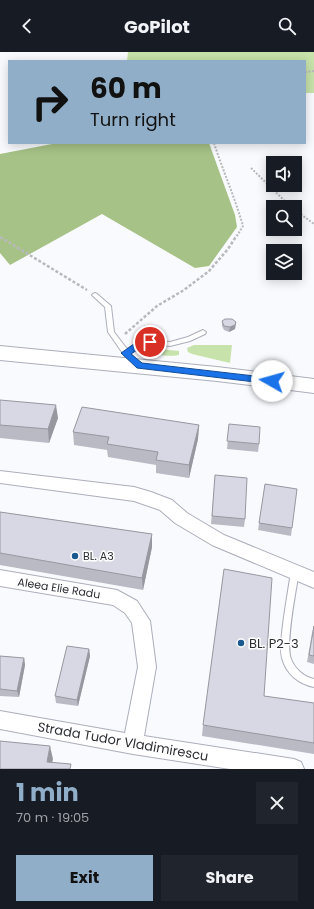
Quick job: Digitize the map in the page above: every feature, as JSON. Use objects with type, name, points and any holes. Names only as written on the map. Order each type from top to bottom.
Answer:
[{"type":"street","points":[[0,353],[133,360],[314,386]]},
{"type":"street","points":[[0,477],[134,494],[151,499],[166,505],[181,518],[202,532],[314,580]]},
{"type":"street","name":"Aleea Elie Radu","points":[[0,578],[117,598],[131,607],[141,621],[147,667],[133,744]]},
{"type":"street","name":"Strada Tudor Vladimirescu","points":[[0,720],[133,744],[294,769]]},
{"type":"lane","points":[[95,295],[108,306],[111,332],[133,360]]},
{"type":"lane","points":[[133,360],[137,346],[150,342],[170,344],[190,339],[203,332]]},
{"type":"lane","points":[[295,572],[286,656],[293,672],[306,682],[314,683]]},
{"type":"path","points":[[117,341],[157,306],[184,290],[209,271],[228,249],[242,226],[236,202],[223,172],[214,144]]},
{"type":"path","points":[[251,168],[265,184],[283,200]]},
{"type":"path","points":[[302,215],[314,224]]},
{"type":"path","points":[[0,237],[95,295]]},
{"type":"green space","points":[[128,52],[314,52],[314,93],[306,93],[306,60],[127,60]]},
{"type":"green space","points":[[52,144],[209,144],[235,215],[237,227],[209,266],[195,268],[102,214],[10,265],[0,253],[0,154]]},
{"type":"green space","points":[[194,345],[232,345],[230,363],[188,352],[187,348]]},
{"type":"green space","points":[[150,348],[179,351],[179,355],[162,355],[146,350]]},
{"type":"building","points":[[225,319],[232,319],[236,322],[235,325],[230,327],[224,326],[222,321]]},
{"type":"building","points":[[0,400],[56,405],[48,429],[0,425]]},
{"type":"building","points":[[82,407],[199,425],[189,465],[156,460],[158,452],[107,444],[109,437],[73,432]]},
{"type":"building","points":[[229,424],[260,427],[259,444],[227,441]]},
{"type":"building","points":[[215,475],[247,478],[245,519],[212,516]]},
{"type":"building","points":[[265,484],[297,489],[292,528],[259,523]]},
{"type":"building","name":"BL. A3","points":[[0,512],[152,534],[142,578],[0,553]]},
{"type":"building","name":"BL. P2-3","points":[[224,569],[272,578],[264,696],[314,703],[314,743],[203,725]]},
{"type":"building","points":[[314,626],[314,656],[309,655]]},
{"type":"building","points":[[67,646],[89,649],[77,700],[55,696]]},
{"type":"building","points":[[0,656],[24,658],[17,691],[0,689]]},
{"type":"building","points":[[0,741],[50,746],[47,762],[71,764],[70,769],[0,769]]},
{"type":"place","name":"BL. A3","points":[[75,556]]},
{"type":"place","name":"BL. P2-3","points":[[241,643]]},
{"type":"route","points":[[150,342],[137,346],[126,353],[140,366],[272,381]]}]
